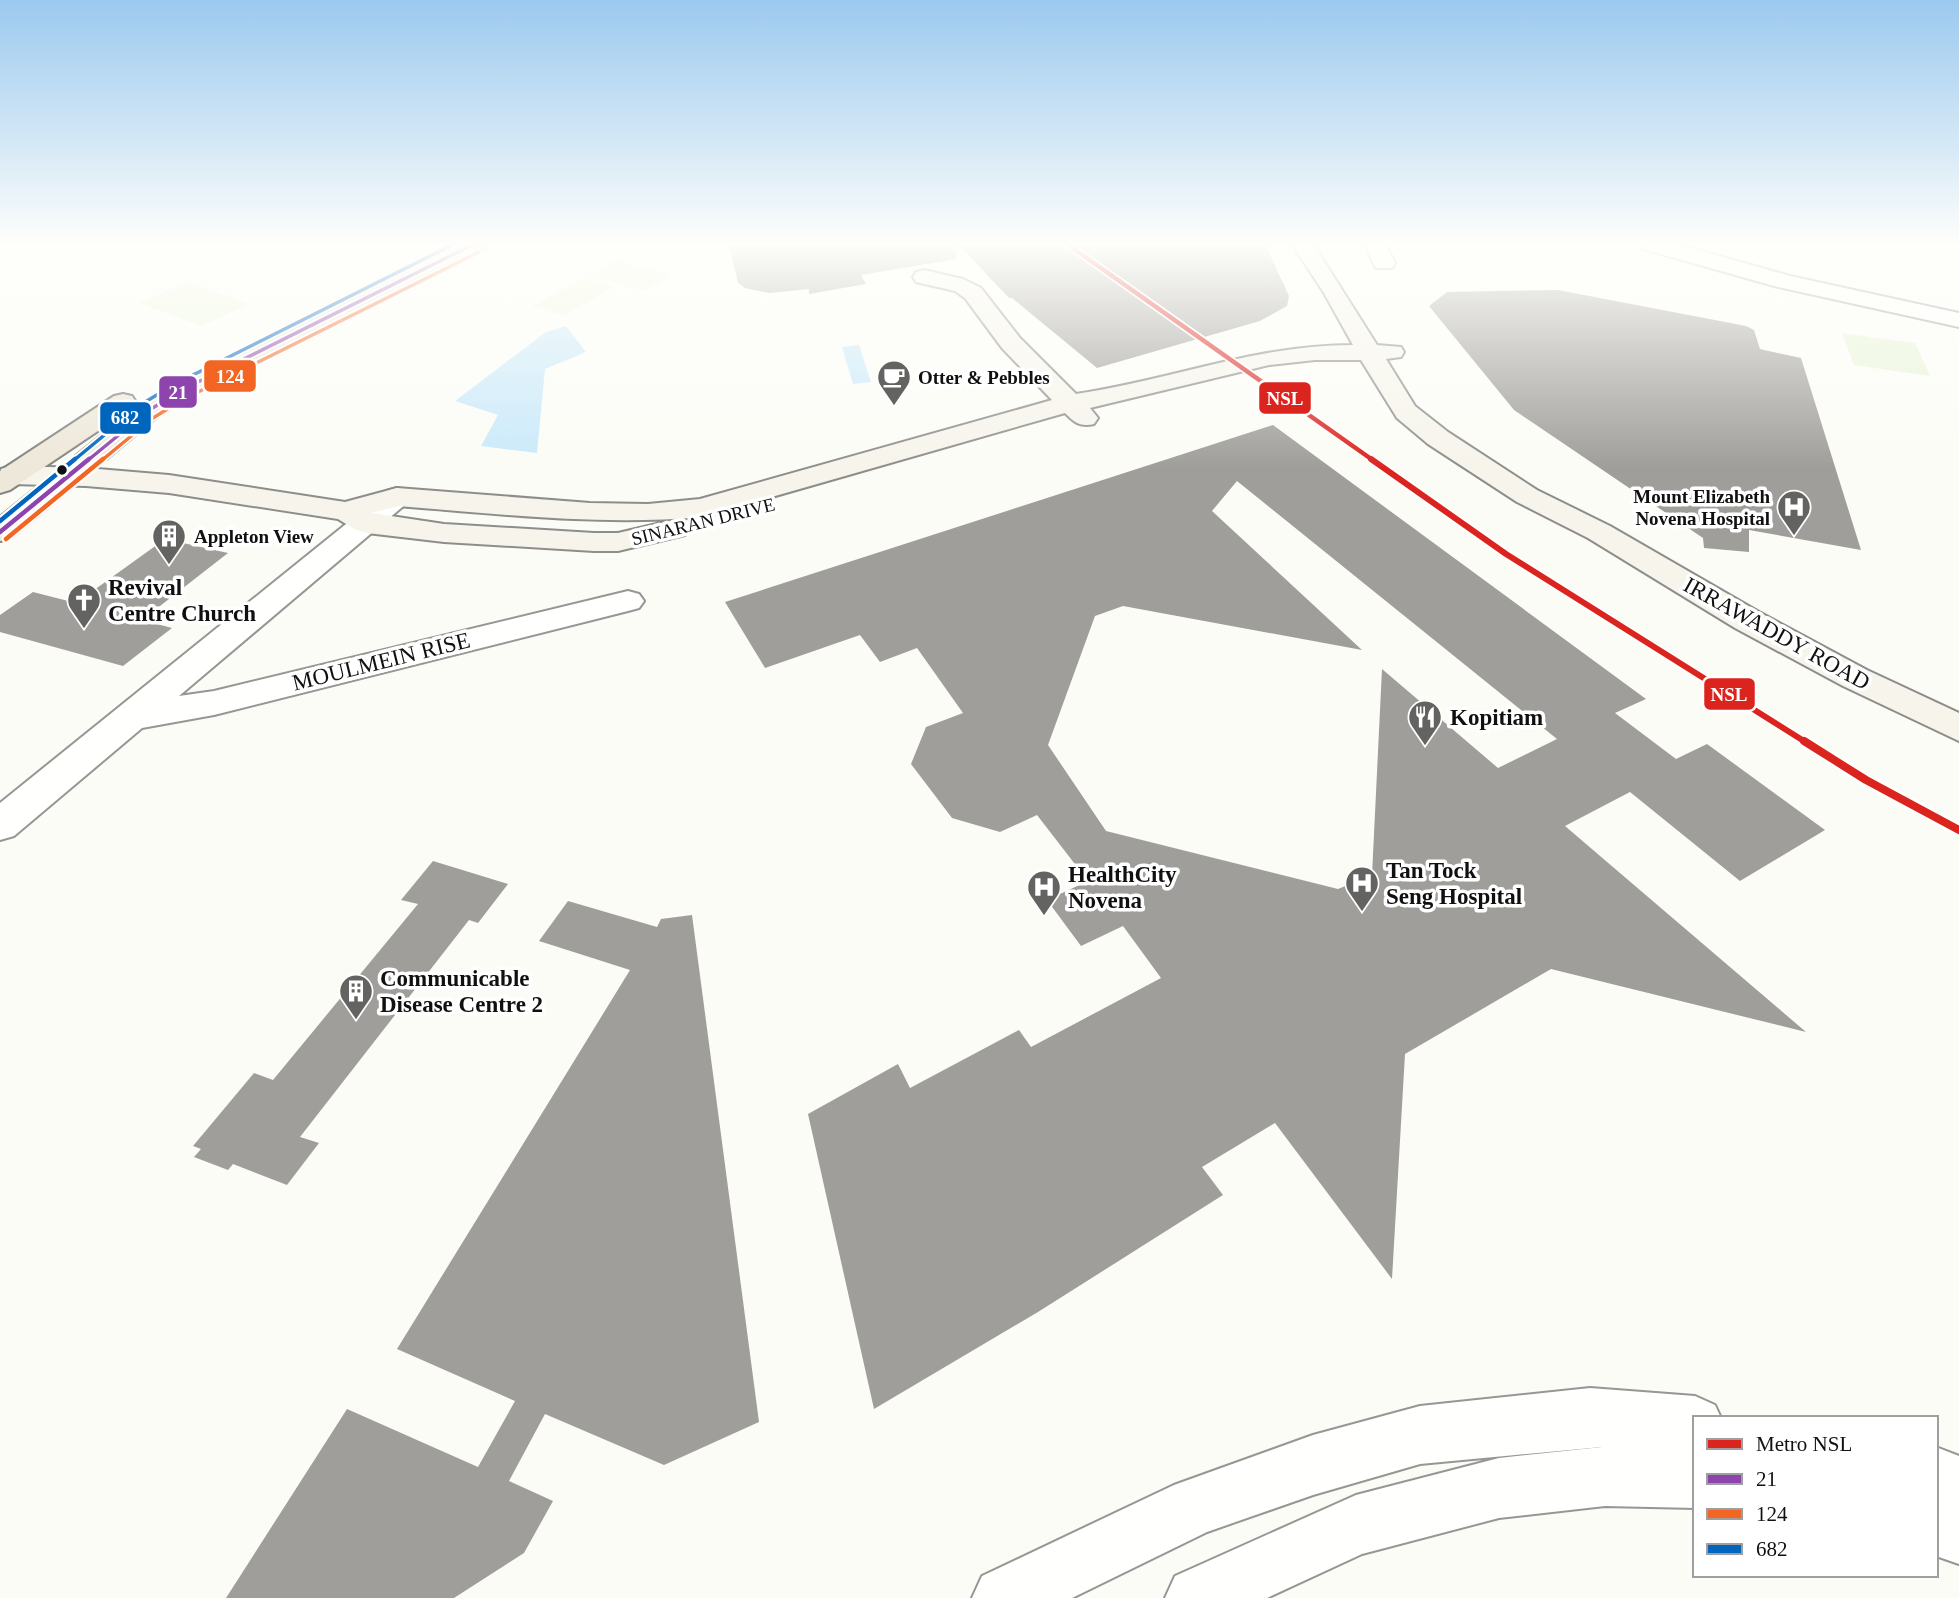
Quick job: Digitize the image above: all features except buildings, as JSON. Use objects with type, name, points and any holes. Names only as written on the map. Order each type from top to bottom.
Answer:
[{"type":"main road","points":[[6,480],[135,394],[284,319]]},
{"type":"main road","points":[[0,532],[148,411],[178,392],[325,319]]},
{"type":"street","points":[[992,319],[1011,343],[1077,411]]},
{"type":"street","points":[[1295,361],[1341,331],[1347,319]]},
{"type":"street","name":"IRRAWADDY ROAD","points":[[1350,319],[1385,359],[1447,419],[1485,448],[1579,509],[1598,532]]},
{"type":"street","name":"IRRAWADDY ROAD","points":[[1364,319],[1385,359],[1406,412],[1438,438],[1495,477],[1598,532],[1794,646],[1959,728]]},
{"type":"street","points":[[1958,347],[1959,338]]},
{"type":"street","points":[[981,344],[1032,401]]},
{"type":"street","name":"SINARAN DRIVE","points":[[397,497],[626,514],[702,508],[1032,401],[1077,411],[1295,361],[1385,359]]},
{"type":"street","points":[[1295,361],[1352,382],[1406,412]]},
{"type":"street","name":"SINARAN DRIVE","points":[[6,480],[176,487],[357,517],[562,542],[618,542],[716,520],[1032,401]]},
{"type":"street","name":"MOULMEIN RISE","points":[[0,825],[134,717],[357,517],[397,497]]},
{"type":"street","name":"MOULMEIN RISE","points":[[134,717],[214,703],[628,601]]},
{"type":"street","points":[[1004,1598],[1195,1506],[1313,1465],[1420,1435],[1590,1417],[1693,1426]]},
{"type":"street","points":[[1197,1598],[1356,1525],[1499,1488],[1605,1476],[1693,1478]]},
{"type":"street","points":[[1938,1478],[1959,1486]]},
{"type":"street","points":[[1938,1526],[1959,1533]]},
{"type":"green space","points":[[182,319],[218,319],[202,326]]},
{"type":"green space","points":[[1842,333],[1915,343],[1930,376],[1854,365]]},
{"type":"water","points":[[566,326],[586,352],[545,369],[537,453],[481,446],[498,415],[455,401],[546,332]]},
{"type":"water","points":[[859,345],[871,382],[853,384],[842,347]]},
{"type":"metro line","name":"NSL","points":[[1173,319],[1506,554],[1866,780],[1959,830]]},
{"type":"transit line","name":"682","points":[[0,521],[142,404],[173,385],[305,319]]},
{"type":"transit line","name":"21","points":[[0,532],[148,411],[178,392],[325,319]]},
{"type":"transit line","name":"124","points":[[6,539],[153,418],[182,400],[345,319]]},
{"type":"place","name":"Otter & Pebbles","points":[[894,407]]},
{"type":"place","name":"Mount Elizabeth Novena Hospital","points":[[1794,537]]},
{"type":"place","name":"Appleton View","points":[[169,566]]},
{"type":"place","name":"Revival Centre Church","points":[[84,630]]},
{"type":"place","name":"Kopitiam","points":[[1425,747]]},
{"type":"place","name":"Tan Tock Seng Hospital","points":[[1362,913]]},
{"type":"place","name":"HealthCity Novena","points":[[1044,917]]},
{"type":"place","name":"Communicable Disease Centre 2","points":[[356,1021]]}]
